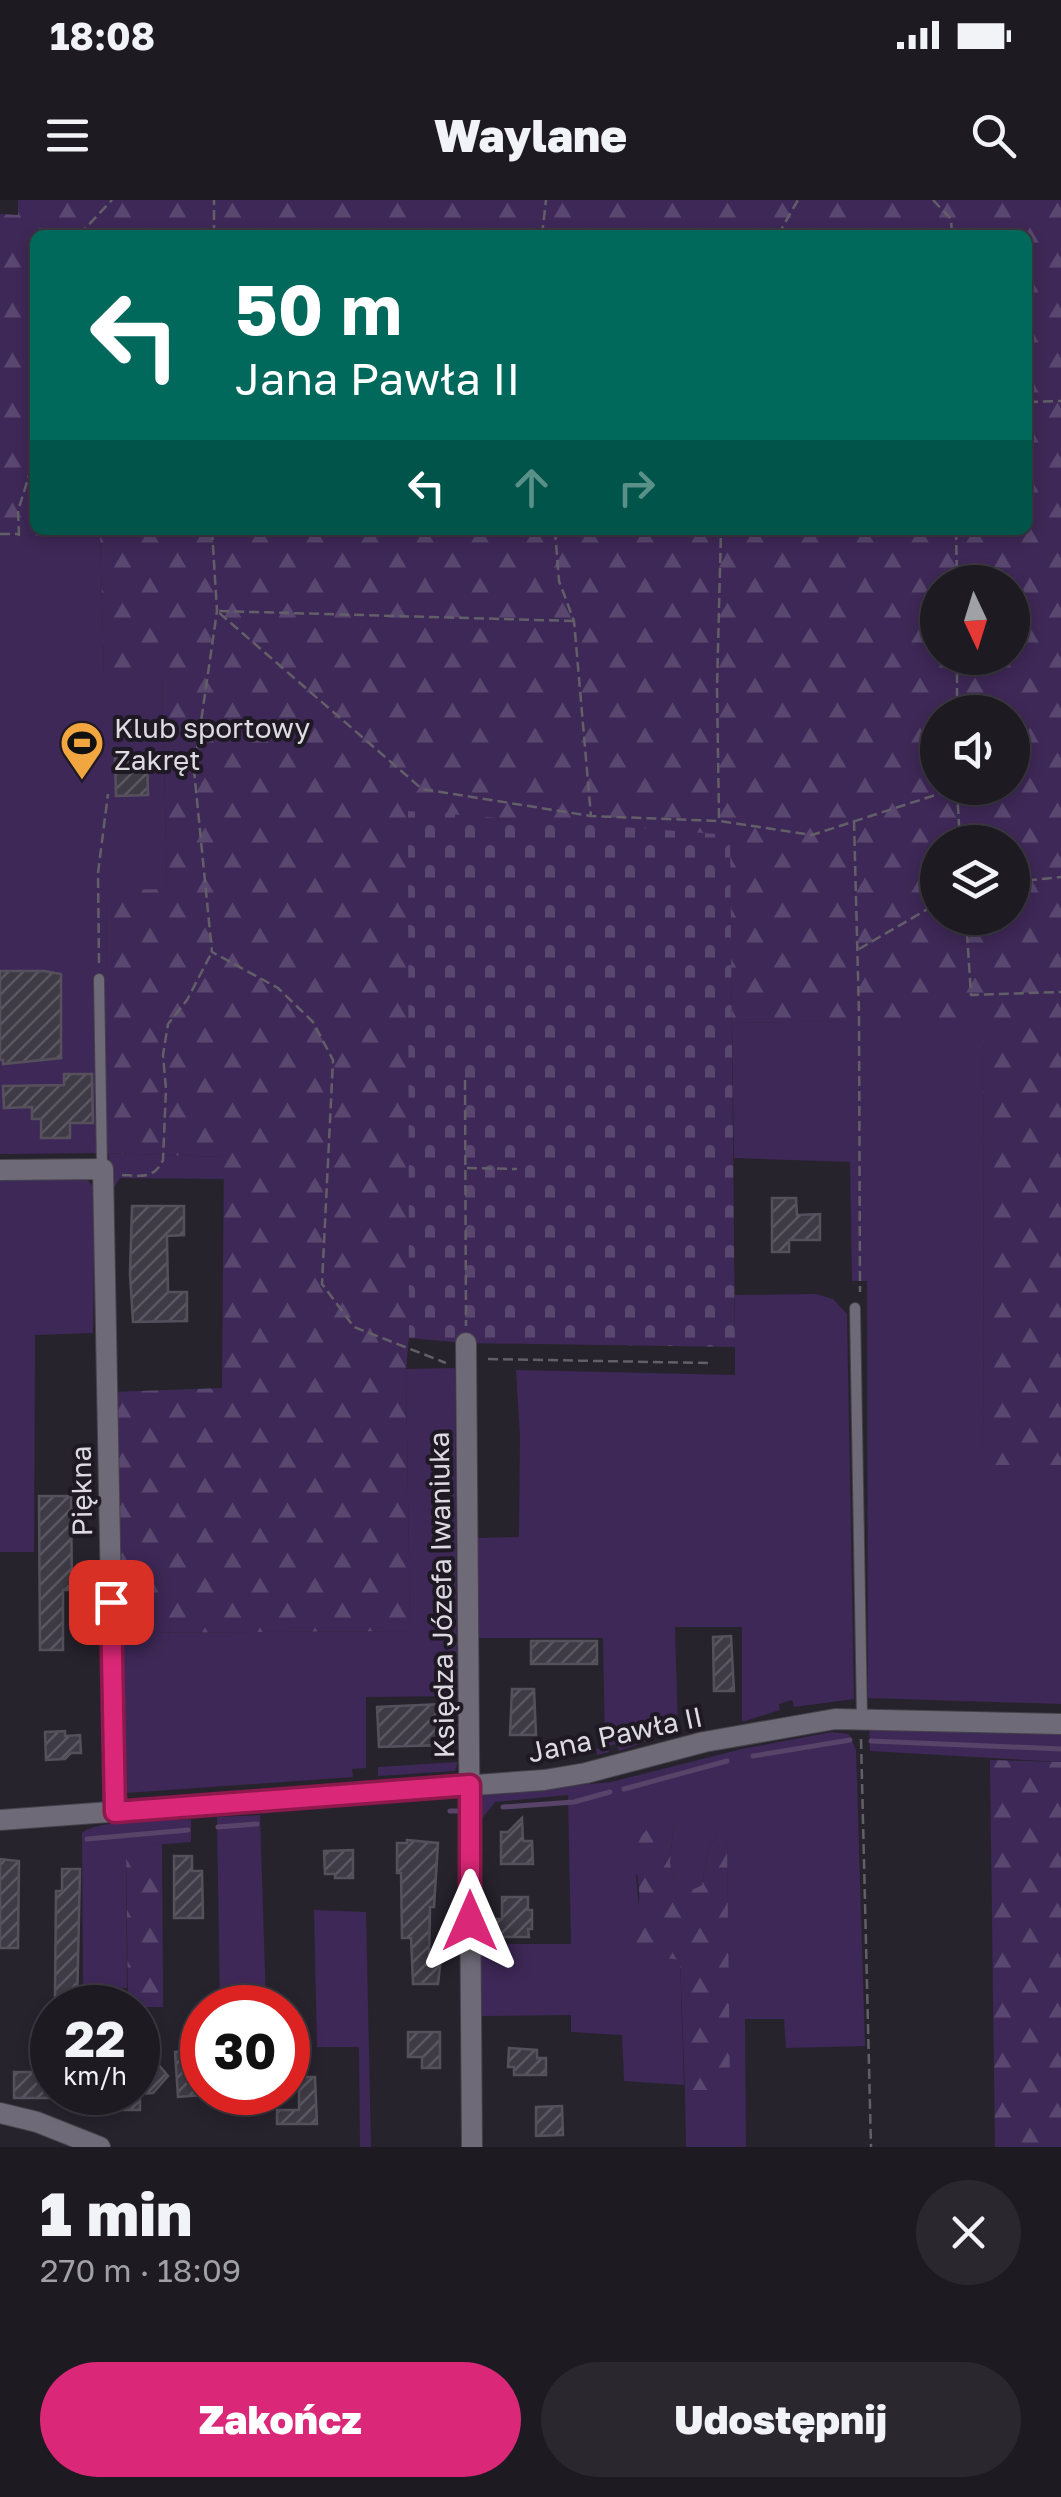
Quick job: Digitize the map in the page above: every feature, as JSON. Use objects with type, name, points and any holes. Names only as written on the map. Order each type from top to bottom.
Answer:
[{"type":"street","points":[[0,1170],[102,1170]]},
{"type":"street","name":"Piękna","points":[[102,1170],[115,1812]]},
{"type":"street","name":"Księdza Józefa Iwaniuka","points":[[466,1357],[472,2147]]},
{"type":"street","name":"Jana Pawła II","points":[[0,1820],[586,1774],[704,1742],[862,1718],[1061,1724]]},
{"type":"street","points":[[0,2113],[37,2122],[100,2147]]},
{"type":"lane","points":[[99,979],[102,1170]]},
{"type":"lane","points":[[855,1308],[862,1718]]},
{"type":"path","points":[[83,230],[112,200]]},
{"type":"path","points":[[214,200],[214,230]]},
{"type":"path","points":[[543,230],[546,200]]},
{"type":"path","points":[[781,230],[798,200]]},
{"type":"path","points":[[933,200],[951,219],[952,230]]},
{"type":"path","points":[[1032,402],[1061,401]]},
{"type":"path","points":[[0,534],[19,535],[18,511],[30,472]]},
{"type":"path","points":[[102,1170],[110,1175],[150,1176],[158,1170],[165,1148],[163,1055],[168,1024],[187,1000],[212,952],[194,770],[217,611],[212,535]]},
{"type":"path","points":[[556,535],[560,580],[574,621],[591,816]]},
{"type":"path","points":[[719,822],[721,535]]},
{"type":"path","points":[[956,535],[956,565]]},
{"type":"path","points":[[217,611],[574,621]]},
{"type":"path","points":[[217,611],[422,789],[591,816],[719,822],[812,835],[920,800]]},
{"type":"path","points":[[99,979],[98,873],[108,794]]},
{"type":"path","points":[[854,821],[860,1290],[855,1308]]},
{"type":"path","points":[[1030,880],[1061,877]]},
{"type":"path","points":[[858,949],[920,913]]},
{"type":"path","points":[[967,935],[971,995],[1061,992]]},
{"type":"path","points":[[212,952],[278,988],[313,1022],[332,1060],[322,1284],[354,1327],[410,1346],[434,1359],[709,1363]]},
{"type":"path","points":[[465,1080],[466,1357]]},
{"type":"path","points":[[465,1168],[517,1169]]},
{"type":"path","points":[[862,1718],[871,2147]]},
{"type":"green space","points":[[18,200],[1061,200],[1061,1465],[984,1465],[983,1019],[732,1023],[729,835],[409,1337],[406,1369],[410,1631],[122,1633],[116,1599],[112,1392],[222,1388],[224,1157],[108,1153],[106,890],[167,889],[162,674],[104,673],[100,535],[0,536],[0,214],[18,215]]},
{"type":"green space","name":"Klub sportowy Zakręt","points":[[100,535],[104,673],[162,673],[167,889],[106,891],[109,1153],[224,1157],[224,1179],[120,1178],[113,1189],[108,1153],[0,1154],[0,536]]},
{"type":"green space","points":[[408,811],[730,835],[735,1347],[466,1343],[409,1338]]},
{"type":"green space","points":[[983,1018],[984,1464],[1061,1465],[1061,1704],[868,1698],[867,1281],[852,1281],[850,1162],[734,1158],[732,1023]]},
{"type":"green space","points":[[0,1180],[87,1180],[95,1188],[93,1333],[35,1335],[34,1552],[0,1552]]},
{"type":"green space","points":[[816,1294],[833,1299],[847,1314],[854,1699],[794,1707],[792,1700],[779,1704],[780,1710],[742,1722],[742,1627],[675,1627],[678,1733],[658,1739],[655,1732],[645,1735],[647,1741],[619,1751],[617,1744],[608,1746],[609,1752],[597,1755],[596,1749],[605,1747],[603,1638],[478,1638],[477,1538],[519,1537],[516,1370],[735,1375],[735,1295]]},
{"type":"green space","points":[[455,1368],[457,1696],[366,1697],[366,1768],[352,1769],[353,1777],[126,1793],[122,1633],[410,1631],[406,1369]]},
{"type":"green space","points":[[869,1726],[1061,1732],[1061,1762],[870,1751]]},
{"type":"green space","points":[[832,1732],[849,1734],[856,1750],[865,2046],[786,2048],[784,2019],[745,2019],[746,2147],[686,2147],[685,2090],[729,2090],[727,1834],[717,1834],[708,1850],[702,1885],[694,1890],[674,1881],[670,1863],[674,1820],[636,1876],[639,1907],[629,1919],[680,1960],[684,2085],[624,2081],[622,2035],[571,2032],[571,2015],[481,2016],[481,1944],[571,1944],[568,1795],[495,1802],[480,1821],[480,1799],[484,1794],[611,1782],[742,1749]]},
{"type":"green space","points":[[990,1760],[1061,1762],[1061,2147],[995,2147]]},
{"type":"green space","points":[[458,1762],[455,1771],[378,1776],[378,1767]]},
{"type":"green space","points":[[260,1815],[265,1985],[220,1985],[217,1817]]},
{"type":"green space","points":[[191,1819],[191,1842],[126,1847],[127,1985],[83,1985],[82,1833],[117,1823]]},
{"type":"green space","points":[[659,1819],[674,1820],[670,1863],[674,1881],[694,1889],[702,1885],[708,1850],[717,1834],[727,1834],[730,2090],[685,2090],[680,1960],[638,1954],[627,1946],[629,1919],[639,1906],[637,1848],[647,1829]]},
{"type":"green space","points":[[162,1844],[163,2007],[160,1985],[128,1985],[126,1846]]},
{"type":"green space","points":[[314,1910],[366,1912],[371,2147],[360,2147],[359,2047],[317,2047]]},
{"type":"building","points":[[147,755],[148,795],[116,796],[115,756]]},
{"type":"building","points":[[0,971],[61,974],[61,1058],[3,1064],[0,1060]]},
{"type":"building","points":[[64,1074],[92,1074],[93,1123],[70,1123],[70,1138],[41,1138],[41,1119],[32,1119],[32,1107],[4,1108],[3,1086],[64,1085]]},
{"type":"building","points":[[772,1198],[796,1198],[797,1215],[820,1214],[820,1240],[789,1240],[789,1252],[772,1252]]},
{"type":"building","points":[[132,1206],[184,1206],[184,1235],[167,1236],[168,1292],[187,1292],[187,1321],[133,1322]]},
{"type":"building","points":[[39,1496],[71,1496],[72,1590],[63,1590],[63,1650],[40,1650]]},
{"type":"building","points":[[731,1636],[734,1691],[714,1691],[713,1637]]},
{"type":"building","points":[[531,1641],[597,1641],[597,1664],[531,1664]]},
{"type":"building","points":[[512,1689],[534,1689],[536,1735],[510,1735]]},
{"type":"building","points":[[442,1704],[443,1745],[379,1747],[377,1707]]},
{"type":"building","points":[[65,1731],[65,1736],[80,1735],[81,1753],[46,1760],[45,1732]]},
{"type":"building","points":[[522,1818],[523,1841],[532,1841],[533,1864],[501,1864],[501,1832],[508,1832]]},
{"type":"building","points":[[397,1843],[438,1843],[434,1907],[430,1907],[429,1959],[441,1958],[438,1984],[413,1984],[411,1938],[402,1938]]},
{"type":"building","points":[[353,1850],[353,1878],[325,1874],[324,1851]]},
{"type":"building","points":[[174,1856],[192,1856],[192,1871],[202,1871],[203,1918],[174,1918]]},
{"type":"building","points":[[0,1859],[19,1861],[18,1948],[0,1948]]},
{"type":"building","points":[[62,1869],[80,1869],[77,1985],[55,1985],[56,1891],[62,1891]]},
{"type":"building","points":[[502,1897],[528,1897],[528,1910],[532,1910],[529,1937],[496,1937],[496,1919],[502,1919]]},
{"type":"building","points":[[408,2032],[440,2032],[440,2068],[422,2068],[422,2057],[408,2057]]},
{"type":"building","points":[[509,2048],[537,2050],[537,2058],[546,2058],[546,2075],[514,2075],[514,2067],[508,2067]]},
{"type":"building","points":[[175,2052],[180,2052],[180,2097],[178,2097]]},
{"type":"building","points":[[160,2066],[168,2076],[160,2085]]},
{"type":"building","points":[[14,2072],[30,2072],[30,2098],[14,2098]]},
{"type":"building","points":[[310,2077],[315,2077],[317,2124],[277,2124],[277,2115],[310,2115]]},
{"type":"building","points":[[562,2106],[563,2135],[536,2136],[536,2107]]},
{"type":"waterway","points":[[753,1756],[850,1740]]},
{"type":"waterway","points":[[871,1741],[1061,1749]]},
{"type":"waterway","points":[[624,1789],[727,1761]]},
{"type":"waterway","points":[[503,1807],[574,1802],[610,1792]]},
{"type":"waterway","points":[[450,1811],[458,1811]]},
{"type":"waterway","points":[[218,1827],[257,1824]]},
{"type":"waterway","points":[[87,1839],[188,1830]]},
{"type":"place","name":"Klub sportowy Zakręt","points":[[82,781]]},
{"type":"route","points":[[111,1602],[115,1812],[470,1785],[470,1921]]}]
